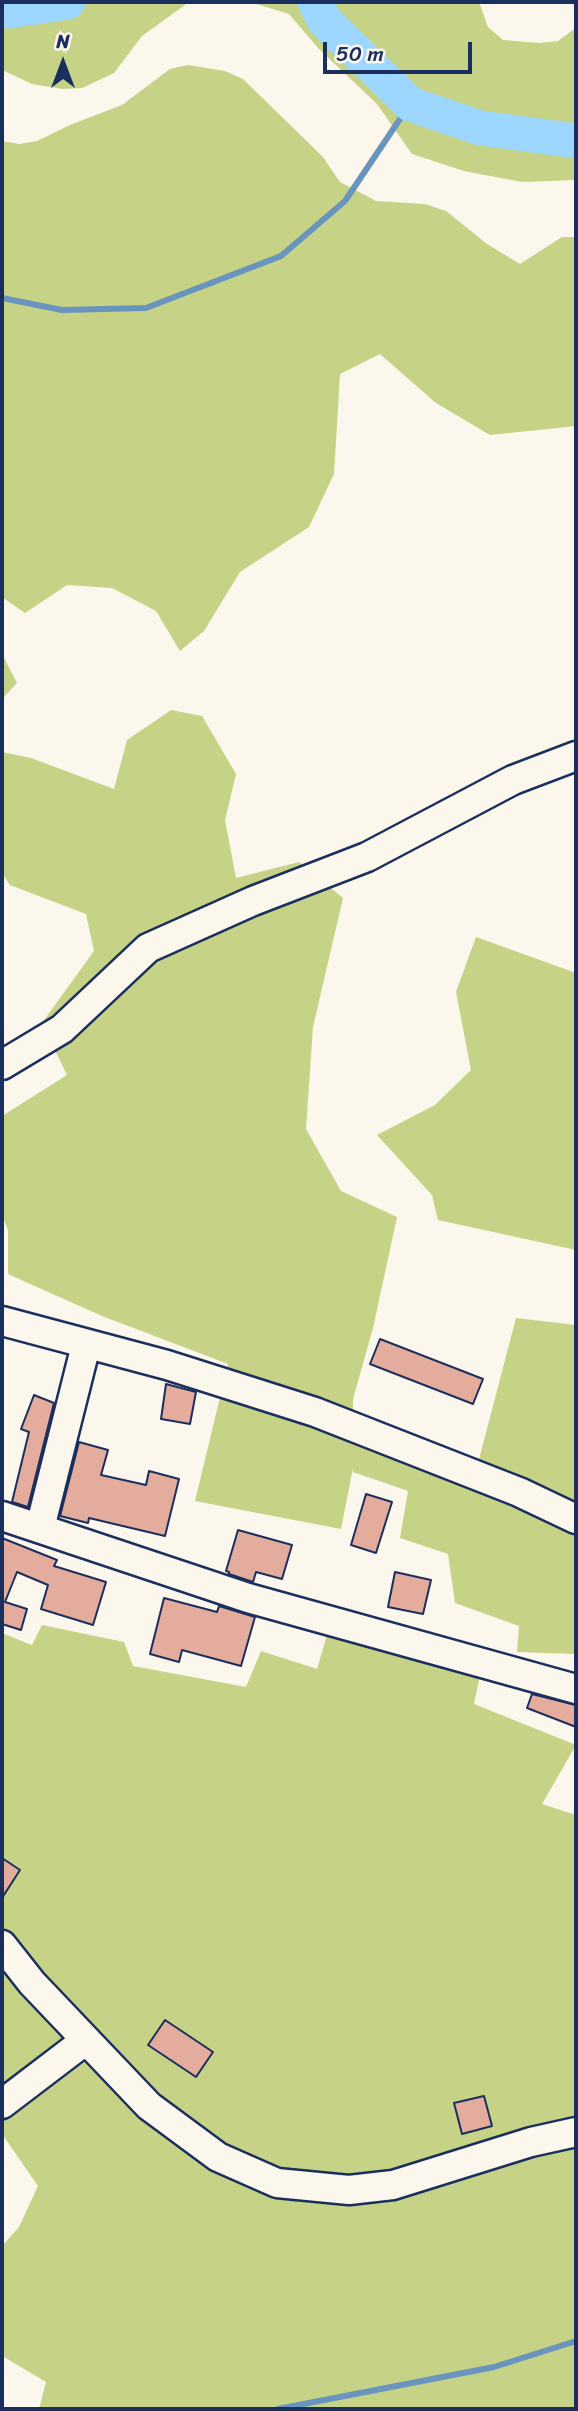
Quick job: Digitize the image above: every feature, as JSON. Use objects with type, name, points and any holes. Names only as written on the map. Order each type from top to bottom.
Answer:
[{"type":"street","points":[[2,1065],[62,1029],[148,948],[253,901],[367,857],[513,780],[576,756]]},
{"type":"street","points":[[2,1321],[167,1365],[314,1412],[519,1492],[576,1519]]},
{"type":"street","points":[[40,1528],[86,1345]]},
{"type":"street","points":[[2,1516],[248,1598],[576,1689]]},
{"type":"street","points":[[2,1945],[32,1983],[149,2106],[218,2157],[277,2183],[349,2190],[393,2185],[530,2143],[576,2132]]},
{"type":"street","points":[[2,2104],[86,2040]]},
{"type":"green space","points":[[2,2],[189,2],[142,36],[114,73],[82,88],[63,89],[32,84],[2,70]]},
{"type":"green space","points":[[250,2],[479,2],[488,27],[503,40],[539,43],[558,41],[573,30],[576,24],[576,180],[522,182],[464,171],[412,154],[377,104],[319,49],[289,14]]},
{"type":"green space","points":[[188,65],[225,71],[243,79],[323,157],[340,182],[376,201],[425,204],[446,211],[487,244],[520,264],[562,237],[576,237],[576,426],[490,435],[436,403],[380,354],[340,374],[334,474],[309,527],[240,572],[204,631],[180,651],[156,611],[112,588],[67,585],[25,613],[2,597],[2,141],[19,144],[37,141],[122,105],[170,69]]},
{"type":"green space","points":[[2,654],[17,683],[2,699]]},
{"type":"green space","points":[[171,710],[202,716],[236,774],[225,820],[236,878],[299,862],[343,898],[313,1027],[306,1129],[341,1191],[397,1217],[373,1328],[353,1399],[353,1428],[477,1467],[516,1318],[576,1325],[576,1654],[517,1652],[519,1626],[455,1603],[448,1554],[400,1538],[408,1491],[353,1472],[353,1468],[341,1529],[195,1501],[228,1364],[102,1316],[8,1274],[8,1230],[2,1215],[2,1116],[67,1075],[42,1023],[94,951],[86,914],[10,885],[2,873],[2,752],[31,758],[114,789],[127,740]]},
{"type":"green space","points":[[476,937],[576,973],[576,1250],[438,1220],[432,1195],[377,1135],[435,1105],[471,1070],[456,992]]},
{"type":"green space","points":[[42,1625],[124,1642],[133,1666],[246,1687],[261,1651],[317,1669],[327,1635],[480,1675],[474,1704],[576,1745],[542,1804],[576,1815],[576,2409],[39,2409],[46,2382],[4,2357],[2,2351],[2,2246],[19,2227],[38,2186],[2,2134],[2,1633],[32,1645]]},
{"type":"building","points":[[380,1339],[483,1379],[473,1404],[370,1364]]},
{"type":"building","points":[[166,1384],[196,1392],[190,1424],[161,1419]]},
{"type":"building","points":[[34,1395],[54,1403],[28,1507],[12,1502],[29,1432],[21,1429]]},
{"type":"building","points":[[79,1442],[108,1450],[101,1475],[146,1485],[149,1471],[179,1479],[165,1536],[89,1518],[88,1523],[60,1516]]},
{"type":"building","points":[[366,1494],[392,1502],[376,1553],[351,1545]]},
{"type":"building","points":[[238,1530],[292,1545],[282,1579],[256,1572],[253,1582],[226,1571]]},
{"type":"building","points":[[2,1538],[57,1560],[54,1566],[106,1582],[93,1625],[41,1609],[48,1585],[17,1572],[5,1602],[27,1609],[21,1630],[2,1624]]},
{"type":"building","points":[[395,1572],[431,1580],[423,1614],[388,1607]]},
{"type":"building","points":[[164,1598],[217,1612],[219,1606],[255,1617],[241,1666],[182,1650],[179,1662],[150,1654]]},
{"type":"building","points":[[532,1694],[576,1705],[576,1727],[527,1708]]},
{"type":"building","points":[[2,1858],[20,1870],[2,1898]]},
{"type":"building","points":[[165,2020],[213,2052],[196,2077],[148,2045]]},
{"type":"building","points":[[484,2096],[492,2126],[462,2134],[454,2103]]},
{"type":"waterway","points":[[2,7],[9,11],[68,2]]},
{"type":"waterway","points":[[315,2],[324,20],[410,104],[480,128],[576,141]]},
{"type":"waterway","points":[[2,298],[62,310],[146,308],[281,256],[345,201],[410,104]]},
{"type":"waterway","points":[[278,2409],[494,2367],[576,2341]]}]
